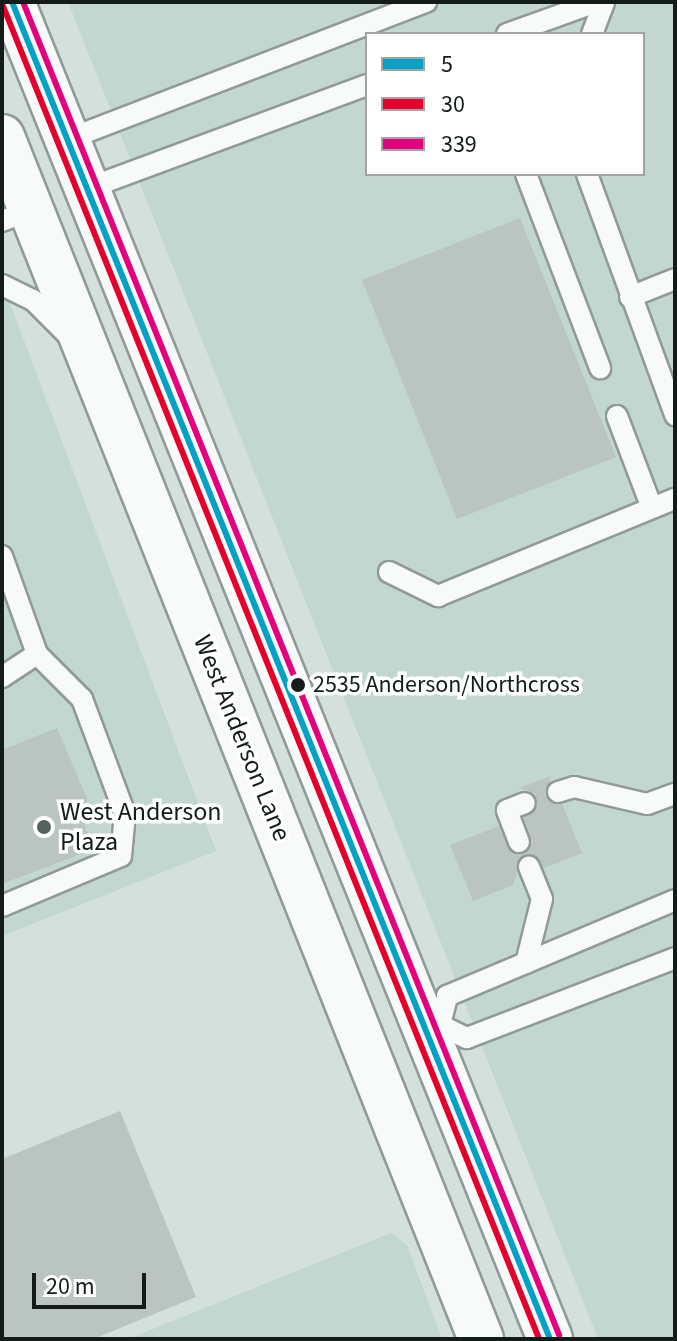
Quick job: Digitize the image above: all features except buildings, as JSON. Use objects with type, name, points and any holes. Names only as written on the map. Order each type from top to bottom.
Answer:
[{"type":"main road","points":[[12,2],[86,189],[433,1028],[550,1339]]},
{"type":"main road","points":[[6,157],[66,140]]},
{"type":"main road","name":"West Anderson Lane","points":[[6,157],[16,216],[86,353],[481,1339]]},
{"type":"main road","points":[[16,216],[86,189]]},
{"type":"main road","points":[[369,1058],[433,1028]]},
{"type":"main road","points":[[461,1292],[510,1313],[520,1339]]},
{"type":"lane","points":[[66,140],[426,2]]},
{"type":"lane","points":[[513,32],[596,2]]},
{"type":"lane","points":[[593,32],[604,2]]},
{"type":"lane","points":[[86,189],[365,86]]},
{"type":"lane","points":[[527,176],[600,368]]},
{"type":"lane","points":[[588,176],[675,415]]},
{"type":"lane","points":[[630,297],[675,279]]},
{"type":"lane","points":[[2,285],[33,300],[86,353]]},
{"type":"lane","points":[[617,416],[652,508]]},
{"type":"lane","points":[[389,572],[438,596],[675,499]]},
{"type":"lane","points":[[2,556],[37,654],[82,699],[125,814],[121,856],[2,906]]},
{"type":"lane","points":[[2,677],[37,654]]},
{"type":"lane","points":[[558,792],[574,787],[647,804],[675,794]]},
{"type":"lane","points":[[519,842],[507,810],[525,803]]},
{"type":"lane","points":[[526,963],[542,899],[529,867]]},
{"type":"lane","points":[[675,900],[447,996],[433,1028],[467,1038],[675,958]]},
{"type":"shaded area","points":[[68,2],[675,2],[675,1339],[598,1339]]},
{"type":"shaded area","name":"West Anderson Plaza","points":[[2,282],[216,851],[2,936]]},
{"type":"shaded area","points":[[391,1233],[407,1245],[442,1339],[128,1339]]},
{"type":"transit line","name":"5","points":[[12,2],[550,1339]]},
{"type":"transit line","name":"339","points":[[23,2],[559,1335]]},
{"type":"transit line","name":"30","points":[[3,6],[539,1339]]},
{"type":"place","name":"2535 Anderson/Northcross","points":[[298,685]]},
{"type":"place","name":"West Anderson Plaza","points":[[44,827]]}]
